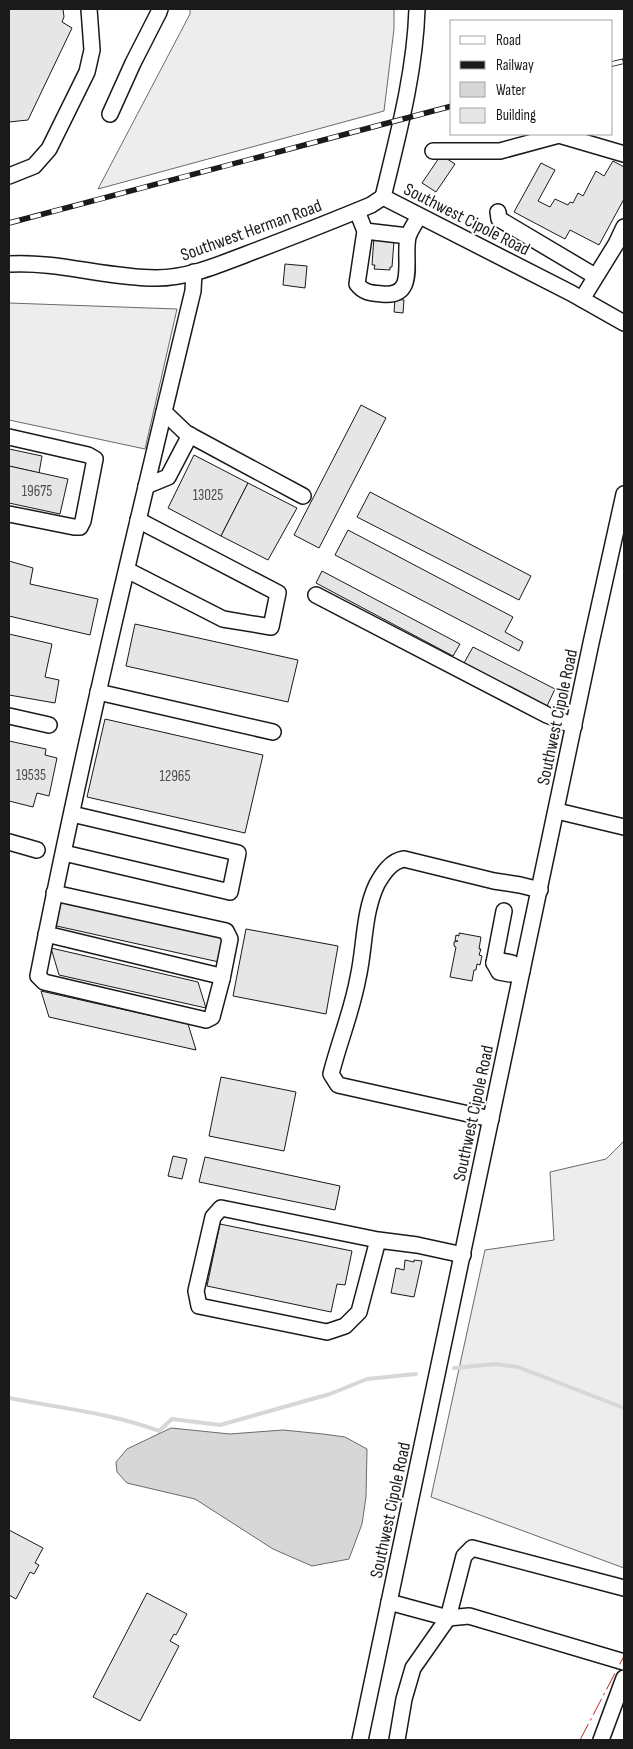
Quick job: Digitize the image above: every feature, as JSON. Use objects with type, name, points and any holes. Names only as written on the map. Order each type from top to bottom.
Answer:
[{"type":"street","points":[[9,176],[34,166],[49,149],[87,72],[92,50],[89,9]]},
{"type":"street","points":[[110,114],[160,9]]},
{"type":"street","name":"Southwest Cipole Road","points":[[417,9],[415,47],[410,82],[383,197],[582,299],[624,324]]},
{"type":"street","points":[[433,151],[500,151],[559,135],[624,154]]},
{"type":"street","name":"Southwest Herman Road","points":[[9,264],[42,264],[122,277],[173,277],[194,272],[282,241],[371,205],[383,197]]},
{"type":"street","points":[[357,211],[366,231],[357,284],[367,293],[390,295],[403,289],[406,280],[408,236],[419,216]]},
{"type":"street","points":[[498,212],[499,219],[596,276]]},
{"type":"street","points":[[582,299],[616,244],[624,227]]},
{"type":"street","points":[[366,231],[408,236]]},
{"type":"street","points":[[54,893],[226,931],[230,939],[212,1017],[206,1020],[44,982],[38,976],[54,893],[98,692],[193,291],[194,272]]},
{"type":"street","points":[[164,412],[190,435],[303,496]]},
{"type":"street","points":[[146,486],[168,477],[190,435]]},
{"type":"street","points":[[9,437],[88,455],[94,459],[83,521],[80,526],[74,527],[9,514]]},
{"type":"street","name":"Southwest Cipole Road","points":[[360,1740],[574,726],[619,540],[624,494]]},
{"type":"street","points":[[127,570],[223,619],[271,627],[278,593],[138,520]]},
{"type":"street","points":[[316,595],[547,715],[574,726]]},
{"type":"street","points":[[98,692],[272,732]]},
{"type":"street","points":[[9,716],[50,725]]},
{"type":"street","points":[[557,811],[624,827]]},
{"type":"street","points":[[64,853],[230,892],[238,853],[72,814]]},
{"type":"street","points":[[9,842],[37,850]]},
{"type":"street","points":[[491,1118],[338,1085],[332,1074],[333,1067],[348,1020],[358,978],[369,910],[377,885],[386,870],[396,860],[404,859],[494,882],[540,890]]},
{"type":"street","points":[[504,910],[494,963],[502,960],[512,963],[522,971]]},
{"type":"street","points":[[46,934],[216,974],[222,978]]},
{"type":"street","points":[[378,1240],[359,1312],[345,1326],[326,1332],[199,1306],[196,1291],[213,1217],[221,1208],[463,1255]]},
{"type":"street","points":[[397,1740],[404,1699],[413,1668],[448,1618],[464,1556],[472,1548],[624,1588]]},
{"type":"street","points":[[389,1602],[448,1618],[469,1616],[624,1662]]},
{"type":"street","points":[[602,1740],[624,1678]]},
{"type":"shaded area","points":[[190,9],[394,9],[394,29],[384,111],[98,189],[190,14]]},
{"type":"shaded area","points":[[9,303],[177,309],[145,449],[9,420]]},
{"type":"shaded area","points":[[624,1141],[624,1568],[431,1497],[485,1250],[554,1240],[550,1172],[606,1159]]},
{"type":"water","points":[[171,1428],[230,1434],[283,1430],[323,1434],[345,1437],[367,1449],[366,1497],[362,1524],[349,1559],[312,1566],[273,1549],[195,1499],[127,1483],[117,1472],[116,1462],[127,1449]]},
{"type":"building","points":[[9,9],[63,9],[64,17],[62,22],[72,28],[28,120],[9,122]]},
{"type":"building","points":[[441,155],[455,164],[436,192],[422,183]]},
{"type":"building","points":[[613,161],[624,167],[624,199],[599,245],[570,230],[565,239],[514,212],[541,163],[555,170],[538,201],[550,207],[555,199],[568,205],[570,202],[573,203],[578,193],[583,196],[596,171],[604,176]]},
{"type":"building","points":[[374,237],[394,241],[392,267],[390,267],[390,270],[374,269],[375,265],[372,265]]},
{"type":"building","points":[[285,264],[307,266],[305,288],[283,285]]},
{"type":"building","points":[[395,299],[404,300],[403,313],[394,312]]},
{"type":"building","points":[[361,405],[386,418],[319,548],[294,535]]},
{"type":"building","points":[[9,449],[42,456],[39,473],[9,466]]},
{"type":"building","points":[[194,455],[248,483],[221,536],[168,508]]},
{"type":"building","points":[[9,466],[68,479],[60,514],[9,503]]},
{"type":"building","points":[[248,483],[297,508],[268,560],[221,536]]},
{"type":"building","points":[[370,492],[531,576],[519,600],[357,517]]},
{"type":"building","points":[[348,530],[513,617],[505,632],[523,642],[519,651],[335,555]]},
{"type":"building","points":[[9,561],[33,568],[30,584],[98,599],[90,635],[9,616]]},
{"type":"building","points":[[322,571],[460,644],[453,656],[316,583]]},
{"type":"building","points":[[135,624],[298,660],[288,702],[126,666]]},
{"type":"building","points":[[9,634],[52,644],[45,677],[59,680],[55,703],[9,695]]},
{"type":"building","points":[[473,647],[555,689],[547,706],[464,663]]},
{"type":"building","points":[[105,719],[263,755],[245,833],[87,797]]},
{"type":"building","points":[[9,741],[46,749],[45,755],[57,758],[49,796],[37,793],[33,807],[9,801]]},
{"type":"building","points":[[58,900],[224,937],[219,962],[52,925]]},
{"type":"building","points":[[246,929],[338,946],[326,1014],[233,996]]},
{"type":"building","points":[[459,933],[481,937],[479,955],[482,956],[480,965],[477,964],[476,970],[474,970],[472,981],[450,977],[456,947],[454,942],[458,941],[455,941],[456,935],[459,936]]},
{"type":"building","points":[[51,948],[198,982],[206,1008],[59,975]]},
{"type":"building","points":[[41,991],[188,1024],[196,1050],[49,1017]]},
{"type":"building","points":[[221,1077],[296,1092],[284,1151],[209,1136]]},
{"type":"building","points":[[173,1156],[187,1159],[182,1179],[168,1176]]},
{"type":"building","points":[[205,1157],[340,1186],[335,1210],[199,1182]]},
{"type":"building","points":[[220,1224],[352,1251],[345,1285],[337,1284],[331,1312],[207,1286]]},
{"type":"building","points":[[405,1260],[422,1261],[414,1297],[391,1293],[396,1268],[404,1270]]},
{"type":"building","points":[[9,1530],[43,1548],[35,1563],[39,1565],[34,1574],[30,1572],[16,1599],[9,1595]]},
{"type":"building","points":[[147,1593],[187,1614],[176,1635],[174,1634],[170,1641],[179,1646],[140,1721],[93,1697]]},
{"type":"waterway","points":[[454,1368],[496,1364],[518,1367],[624,1408]]},
{"type":"waterway","points":[[9,1398],[104,1415],[159,1431],[172,1419],[220,1425],[330,1394],[367,1379],[416,1374]]},
{"type":"railway","points":[[613,64],[624,61]]},
{"type":"railway","points":[[9,223],[450,107]]},
{"type":"power","points":[[580,1740],[624,1656]]}]
